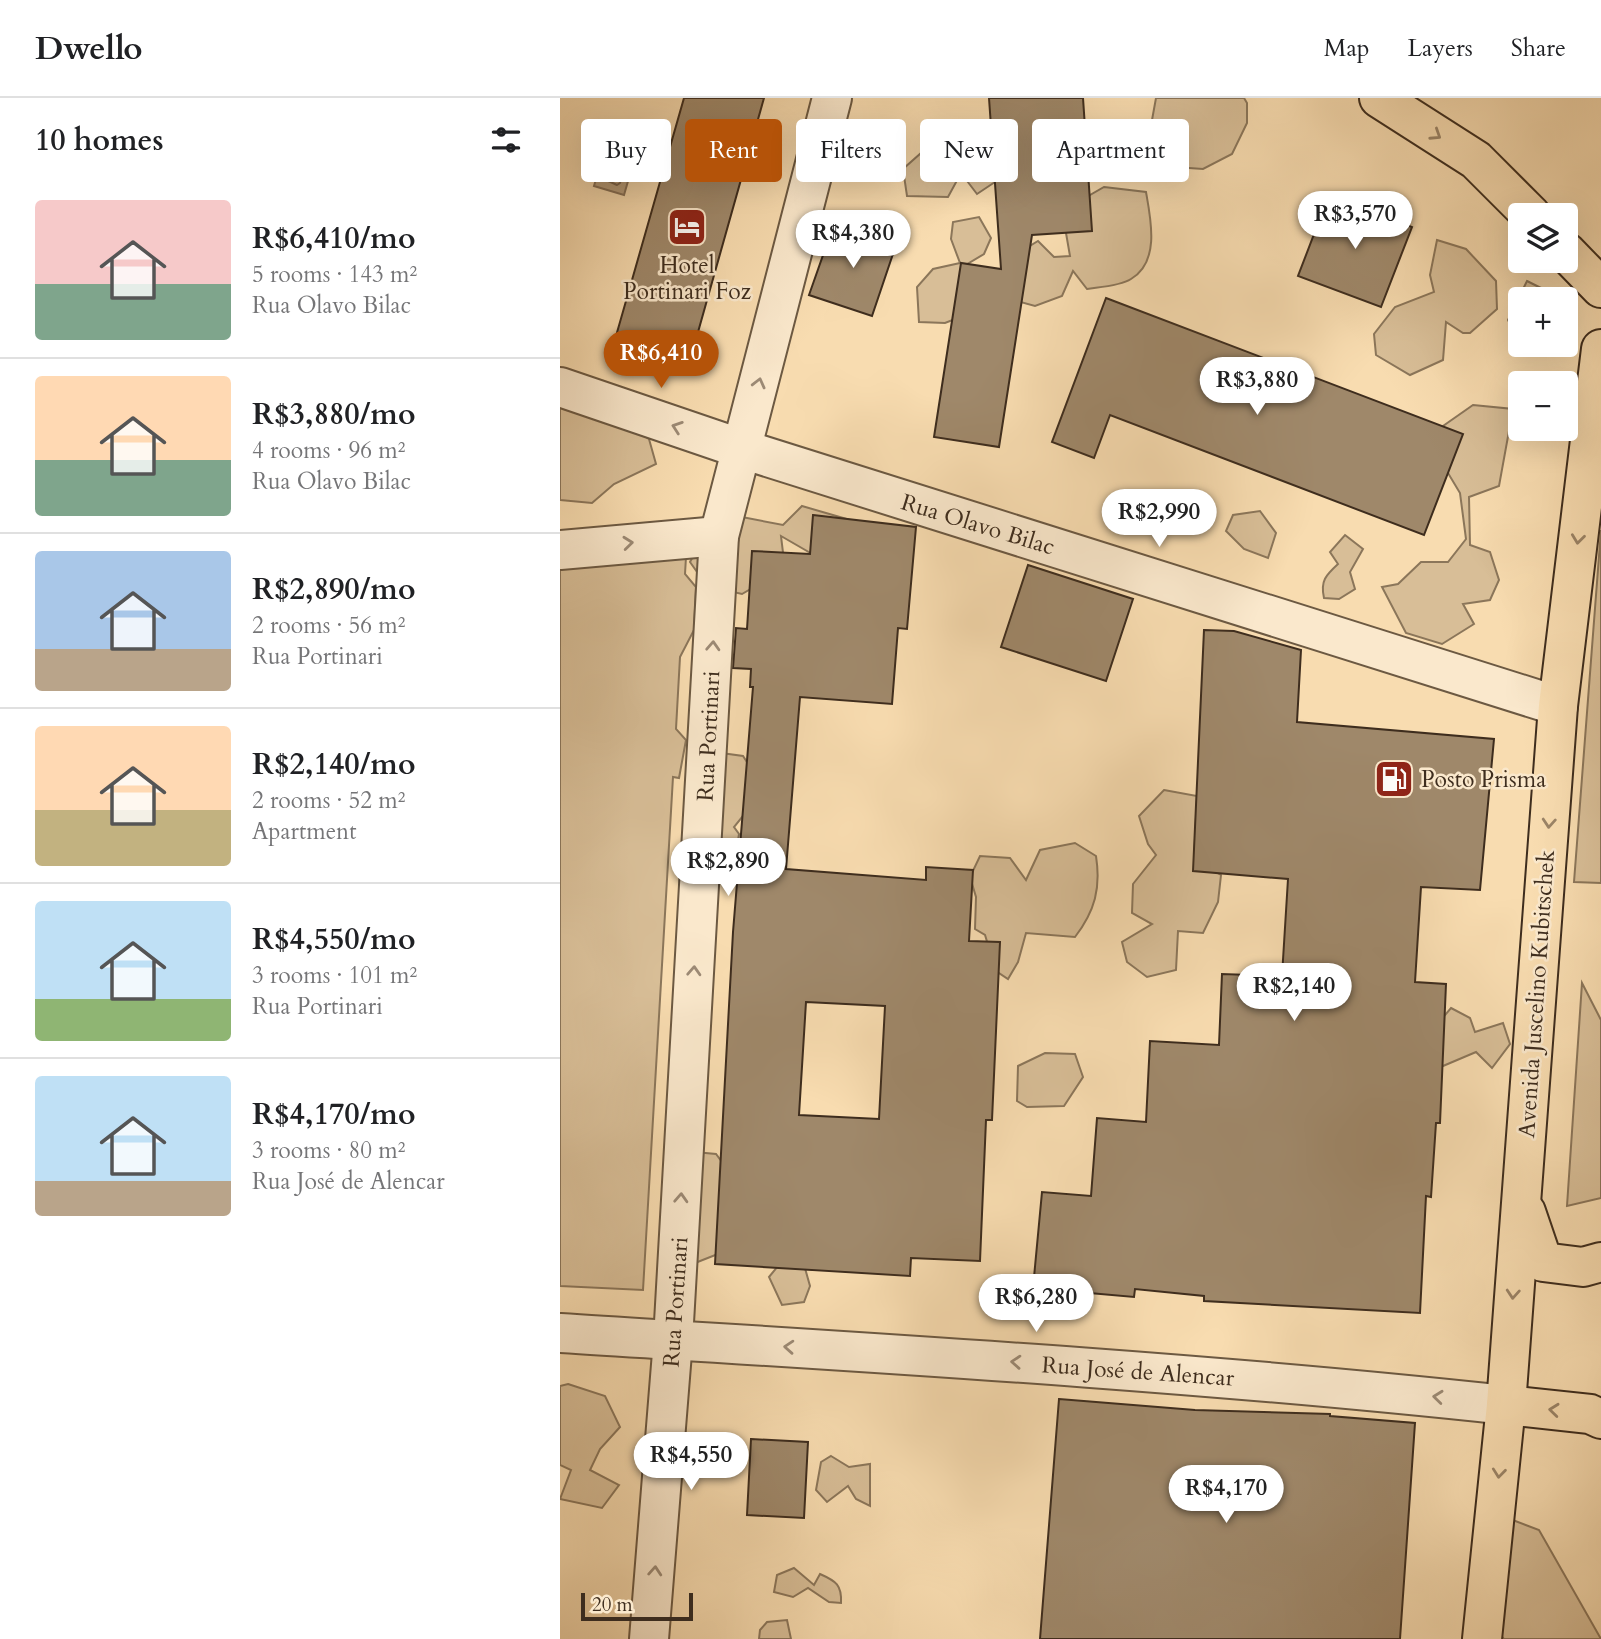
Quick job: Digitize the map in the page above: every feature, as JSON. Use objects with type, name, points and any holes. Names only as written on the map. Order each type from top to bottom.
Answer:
[{"type":"main road","points":[[1379,98],[1476,160],[1519,203]]},
{"type":"main road","points":[[1578,264],[1601,288]]},
{"type":"main road","name":"Avenida Juscelino Kubitschek","points":[[1482,1639],[1506,1405],[1558,706],[1601,349]]},
{"type":"main road","points":[[1520,1194],[1543,1262],[1583,1267],[1601,1262]]},
{"type":"main road","points":[[1506,1405],[1590,1414],[1601,1419]]},
{"type":"street","name":"Rua Portinari","points":[[649,1639],[673,1340],[719,536],[832,98]]},
{"type":"street","name":"Rua Olavo Bilac","points":[[560,387],[742,449],[1558,706]]},
{"type":"street","points":[[560,550],[719,536]]},
{"type":"street","name":"Rua José de Alencar","points":[[560,1333],[1271,1381],[1506,1405]]},
{"type":"shaded area","points":[[1156,98],[1244,98],[1247,103],[1247,123],[1232,154],[1203,169],[1189,168],[1189,119],[1152,119]]},
{"type":"shaded area","points":[[920,154],[920,182],[956,182],[948,197],[907,196],[906,166]]},
{"type":"shaded area","points":[[968,182],[995,182],[977,194]]},
{"type":"shaded area","points":[[1104,187],[1146,192],[1151,240],[1150,251],[1140,272],[1121,283],[1087,289],[1073,271],[1062,296],[1035,306],[1013,300],[1005,261],[1038,241],[1054,257],[1070,256],[1066,233],[1078,202]]},
{"type":"shaded area","points":[[979,217],[991,238],[984,254],[964,266],[968,314],[945,323],[919,322],[917,287],[933,269],[960,263],[951,239],[953,222]]},
{"type":"shaded area","points":[[1437,240],[1466,249],[1496,281],[1497,309],[1470,333],[1463,333],[1446,322],[1443,360],[1410,375],[1376,355],[1374,334],[1395,307],[1434,292],[1430,275]]},
{"type":"shaded area","points":[[1527,281],[1539,287],[1524,287]]},
{"type":"shaded area","points":[[1473,405],[1508,408],[1508,436],[1499,486],[1469,497],[1470,545],[1490,552],[1499,580],[1490,600],[1463,604],[1474,624],[1442,644],[1406,633],[1382,587],[1398,584],[1421,562],[1448,562],[1466,539],[1460,493],[1442,463],[1443,426]]},
{"type":"shaded area","points":[[560,407],[620,419],[649,439],[656,464],[614,484],[592,503],[560,500]]},
{"type":"shaded area","points":[[802,506],[850,520],[833,566],[781,536],[785,569],[742,594],[707,586],[690,562],[711,524],[742,517],[783,525]]},
{"type":"shaded area","points":[[1260,511],[1276,533],[1268,558],[1244,549],[1226,531],[1233,515]]},
{"type":"shaded area","points":[[1601,530],[1601,883],[1574,882]]},
{"type":"shaded area","points":[[1345,535],[1363,549],[1350,572],[1355,589],[1339,599],[1324,598],[1325,579],[1338,564],[1330,552]]},
{"type":"shaded area","points":[[560,552],[598,566],[686,557],[685,574],[696,587],[694,630],[680,657],[676,729],[686,740],[679,778],[673,777],[643,1290],[560,1286]]},
{"type":"shaded area","points":[[714,752],[743,756],[758,779],[747,811],[734,827],[739,834],[734,867],[712,872]]},
{"type":"shaded area","points":[[1164,790],[1197,796],[1194,860],[1221,875],[1218,902],[1203,933],[1178,931],[1176,970],[1147,977],[1127,962],[1122,942],[1152,924],[1132,913],[1133,884],[1156,855],[1148,844],[1139,816]]},
{"type":"shaded area","points":[[1075,843],[1096,856],[1098,878],[1092,908],[1075,937],[1026,933],[1018,962],[1008,979],[996,971],[985,935],[975,929],[976,897],[970,877],[980,856],[1010,858],[1026,880],[1040,850]]},
{"type":"shaded area","points":[[1582,983],[1601,1020],[1601,1198],[1567,1206]]},
{"type":"shaded area","points":[[1451,1008],[1470,1018],[1475,1032],[1503,1023],[1510,1044],[1492,1068],[1476,1052],[1443,1066],[1430,1055],[1428,1035]]},
{"type":"shaded area","points":[[1045,1053],[1075,1054],[1083,1077],[1064,1106],[1027,1107],[1017,1101],[1018,1066]]},
{"type":"shaded area","points":[[684,1151],[716,1154],[736,1181],[728,1250],[690,1265]]},
{"type":"shaded area","points":[[801,1254],[810,1286],[804,1302],[782,1305],[769,1277],[787,1255]]},
{"type":"shaded area","points":[[568,1384],[605,1396],[620,1427],[600,1449],[590,1470],[619,1485],[602,1508],[560,1499],[571,1470],[560,1465],[560,1386]]},
{"type":"shaded area","points":[[831,1456],[849,1467],[870,1464],[870,1506],[856,1499],[848,1486],[827,1502],[816,1490],[821,1462]]},
{"type":"shaded area","points":[[1510,1519],[1539,1530],[1601,1639],[1504,1639],[1481,1609]]},
{"type":"shaded area","points":[[794,1568],[814,1585],[820,1574],[834,1582],[839,1588],[841,1603],[829,1602],[808,1588],[793,1597],[774,1592],[777,1575]]},
{"type":"shaded area","points":[[787,1620],[791,1639],[759,1639],[760,1630],[767,1622]]},
{"type":"water","points":[[595,182],[628,182],[624,195],[594,186]]},
{"type":"building","name":"Hotel Portinari Foz","points":[[684,98],[764,98],[758,119],[685,119],[685,182],[740,182],[689,364],[614,343],[660,182],[671,182],[671,144]]},
{"type":"building","points":[[989,98],[1083,98],[1084,119],[1032,119],[1032,182],[1089,182],[1092,231],[1032,235],[999,447],[934,437],[961,263],[1001,269],[995,182],[1018,182],[1018,119],[990,119]]},
{"type":"building","points":[[1329,195],[1412,227],[1381,307],[1298,276]]},
{"type":"building","points":[[834,224],[896,245],[872,316],[809,295]]},
{"type":"building","points":[[1106,298],[1463,434],[1424,535],[1110,415],[1094,458],[1052,442]]},
{"type":"building","points":[[813,515],[916,527],[907,629],[898,628],[892,704],[800,697],[786,869],[926,880],[926,867],[973,870],[969,941],[1000,942],[992,1120],[986,1120],[980,1261],[911,1258],[910,1276],[715,1264],[733,932],[753,687],[750,687],[751,669],[733,668],[736,628],[747,629],[752,551],[810,554]],"holes":[[[806,1002],[885,1006],[879,1119],[799,1115]]]},
{"type":"building","points":[[1028,565],[1133,599],[1106,681],[1001,647]]},
{"type":"building","points":[[1204,630],[1234,631],[1301,650],[1297,722],[1494,739],[1480,890],[1421,887],[1415,982],[1446,984],[1440,1123],[1436,1123],[1431,1197],[1426,1196],[1420,1313],[1204,1301],[1204,1296],[1135,1289],[1134,1297],[1033,1288],[1042,1192],[1091,1196],[1097,1118],[1146,1122],[1150,1041],[1219,1045],[1222,974],[1282,976],[1288,879],[1193,871]]},
{"type":"building","points":[[1059,1399],[1195,1410],[1330,1414],[1415,1423],[1400,1639],[1040,1639]]},
{"type":"building","points":[[751,1439],[808,1442],[804,1518],[747,1515]]},
{"type":"place","name":"Hotel Portinari Foz","points":[[687,227]]},
{"type":"place","name":"Posto Prisma","points":[[1394,779]]}]
